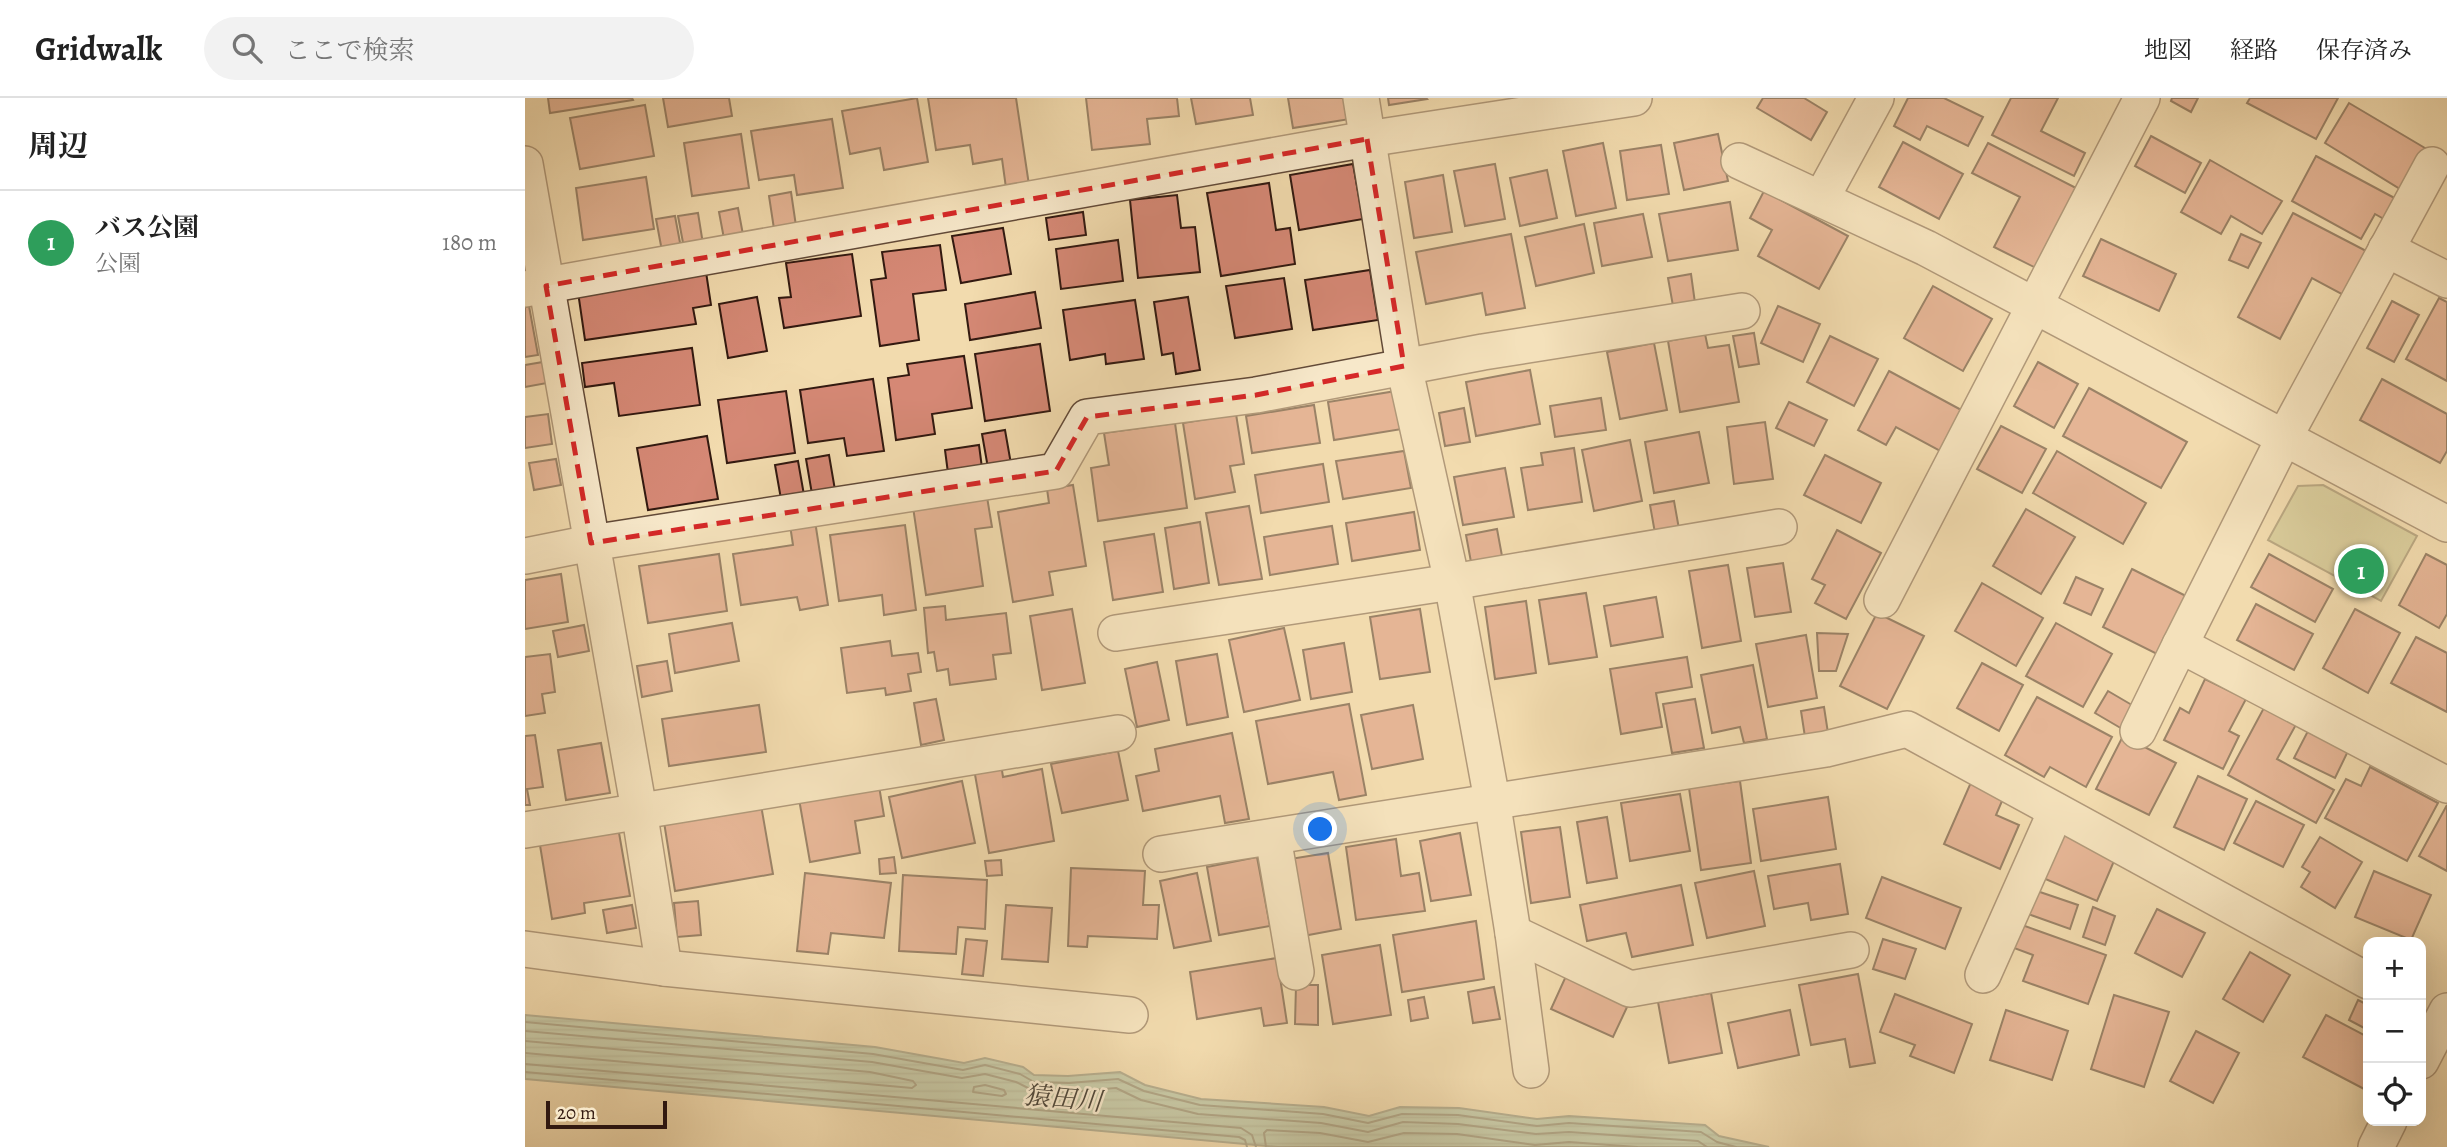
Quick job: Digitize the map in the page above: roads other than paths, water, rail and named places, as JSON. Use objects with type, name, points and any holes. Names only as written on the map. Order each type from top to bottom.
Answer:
[{"type":"street","points":[[1361,98],[1404,366],[1452,582],[1492,800],[1531,1070]]},
{"type":"street","points":[[535,287],[1367,139],[1634,98]]},
{"type":"street","points":[[1821,199],[1876,98]]},
{"type":"street","points":[[1882,600],[2143,98]]},
{"type":"street","points":[[1739,161],[1926,248],[2447,524]]},
{"type":"street","points":[[525,163],[535,287],[591,544],[639,810],[664,968]]},
{"type":"street","points":[[2138,731],[2284,438],[2432,165]]},
{"type":"street","points":[[2386,249],[2447,280]]},
{"type":"street","points":[[525,556],[1056,471],[1087,417],[1256,395],[1404,366],[1742,311]]},
{"type":"street","points":[[1116,633],[1452,582],[1779,527]]},
{"type":"street","points":[[2180,645],[2447,785]]},
{"type":"street","points":[[1161,854],[1826,749],[1907,729],[2363,978]]},
{"type":"street","points":[[525,830],[1118,733]]},
{"type":"street","points":[[1983,975],[2056,811]]},
{"type":"street","points":[[1273,837],[1296,972]]},
{"type":"street","points":[[1513,933],[1630,989],[1851,950]]},
{"type":"street","points":[[525,949],[664,968],[1130,1015]]},
{"type":"street","points":[[2426,1046],[2437,1013]]},
{"type":"water","name":"猿田川","points":[[525,1015],[875,1047],[964,1063],[985,1058],[1023,1067],[1034,1075],[1068,1076],[1120,1072],[1145,1085],[1201,1099],[1324,1107],[1369,1116],[1400,1107],[1459,1108],[1537,1119],[1569,1116],[1705,1125],[1719,1136],[1769,1147],[1278,1147],[525,1079]]},
{"type":"place","name":"バス公園","points":[[2361,571]]}]
